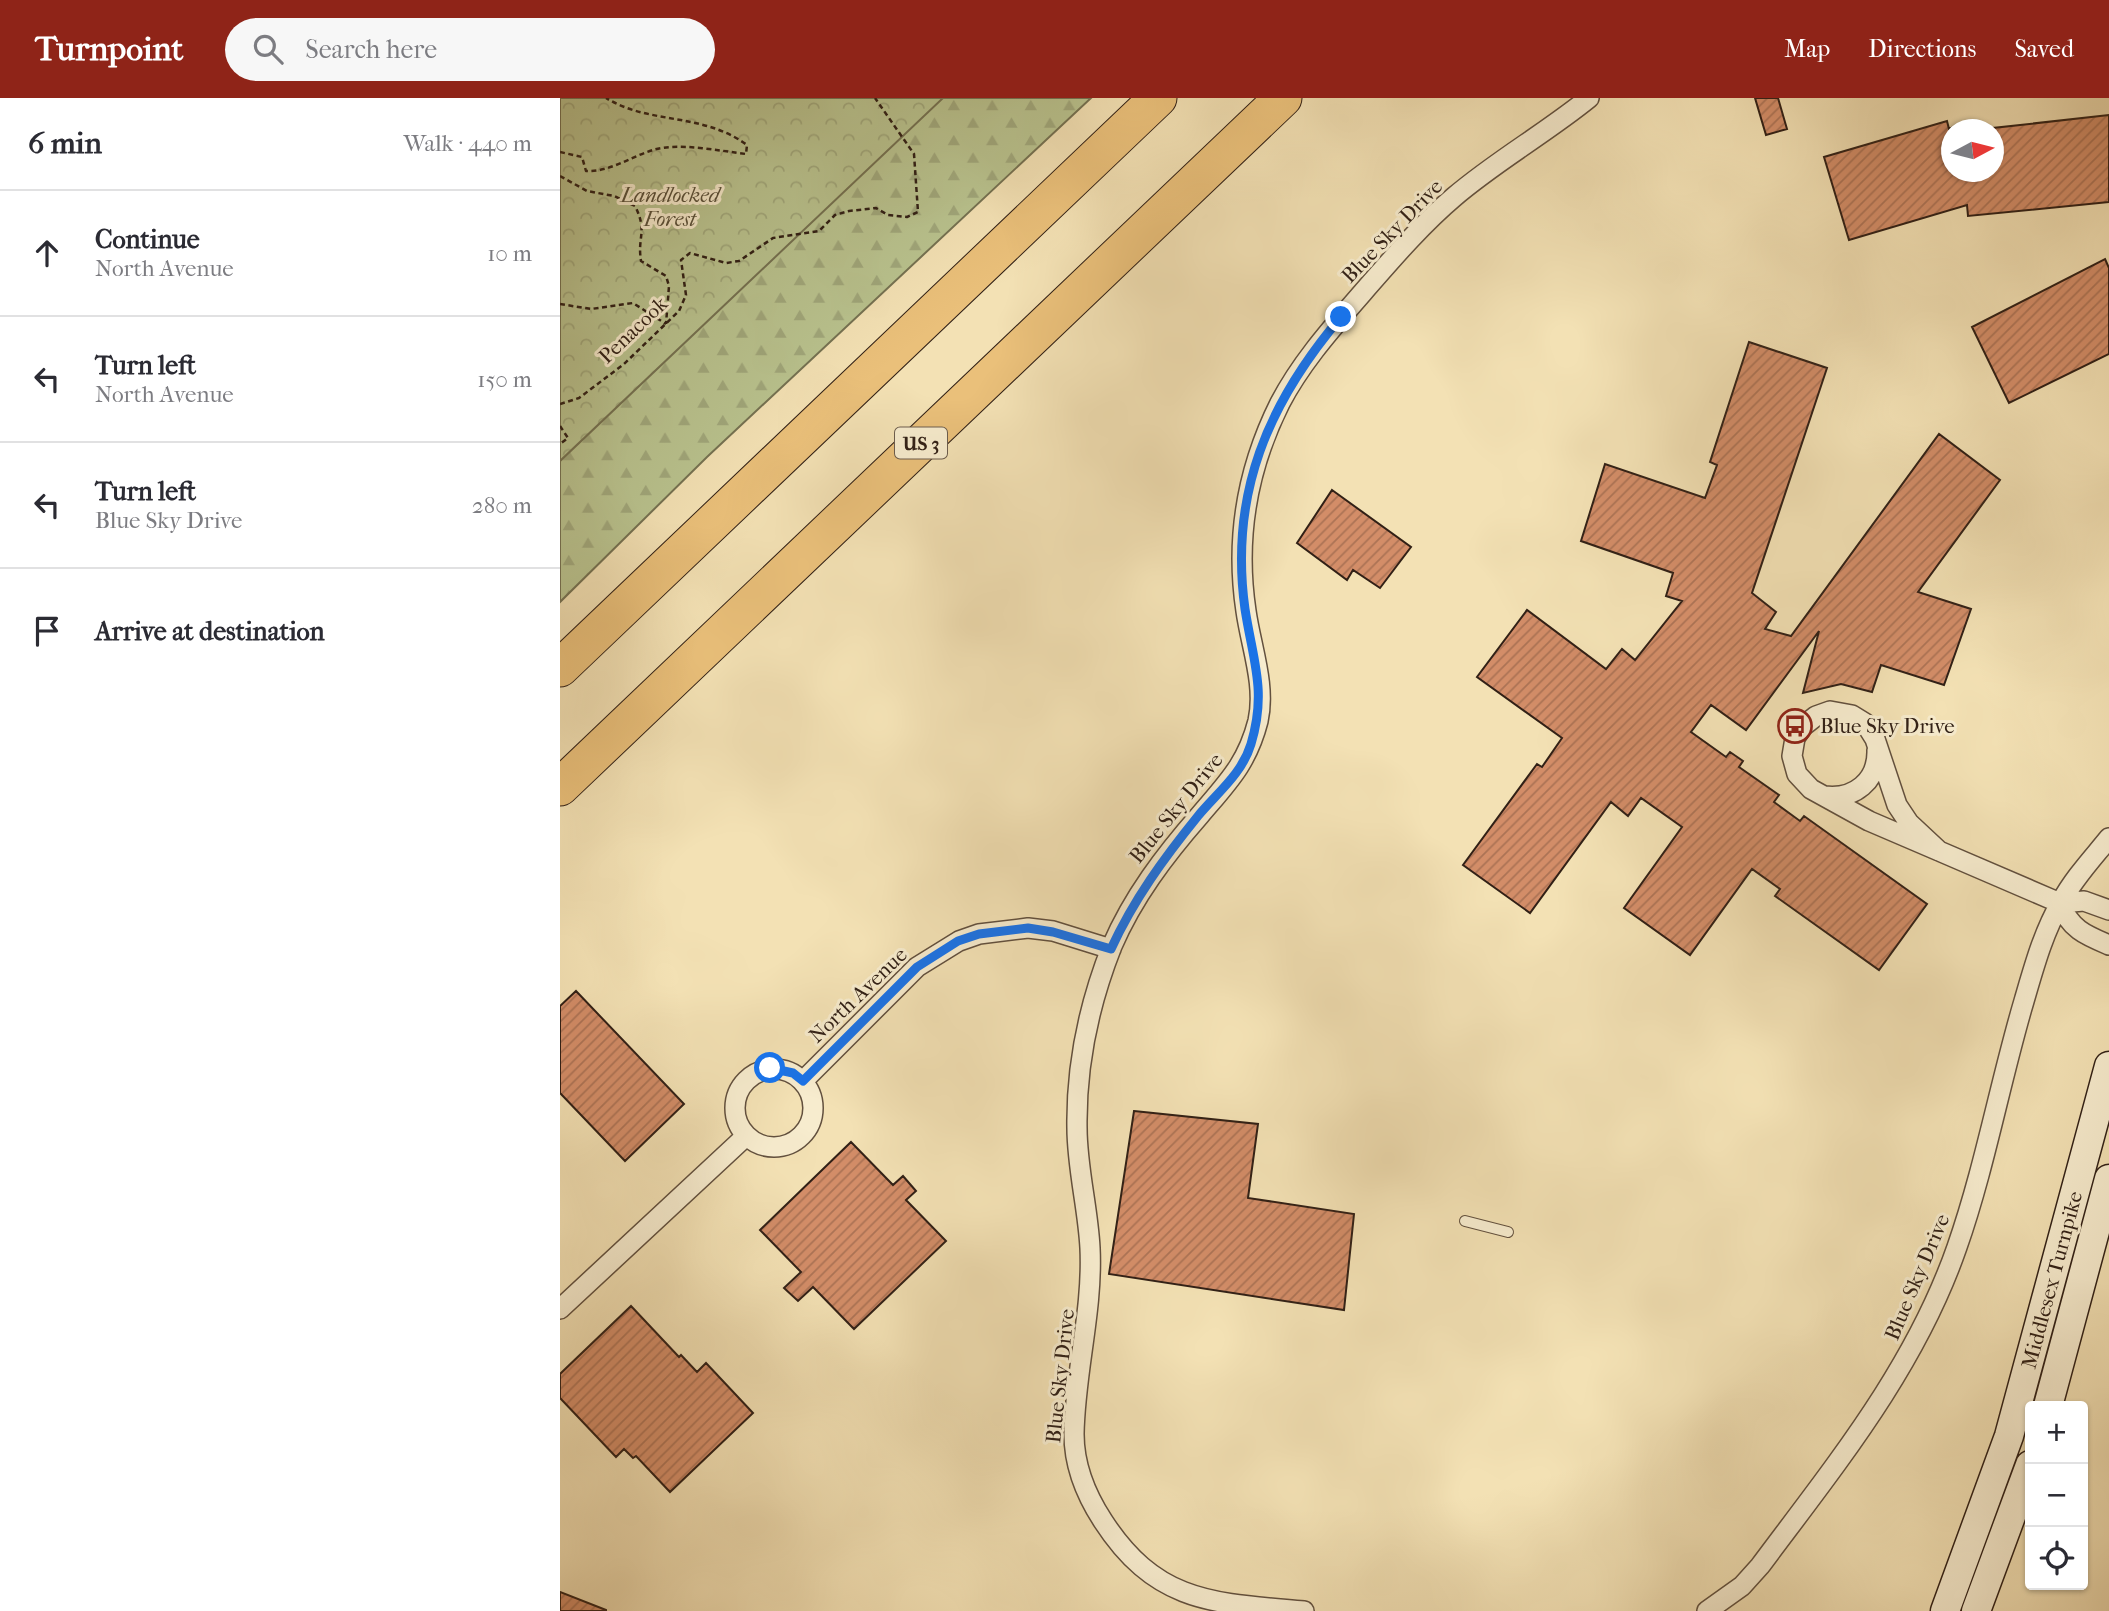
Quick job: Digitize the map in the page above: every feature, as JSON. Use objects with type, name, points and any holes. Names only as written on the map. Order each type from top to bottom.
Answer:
[{"type":"highway","points":[[560,668],[1158,98]]},
{"type":"highway","name":"US 3","points":[[560,787],[1283,98]]},
{"type":"main road","name":"Middlesex Turnpike","points":[[1945,1611],[1990,1494],[2015,1417],[2109,1066]]},
{"type":"main road","name":"Middlesex Turnpike","points":[[2049,1401],[2109,1179]]},
{"type":"main road","points":[[1976,1611],[2025,1479]]},
{"type":"street","name":"Blue Sky Drive","points":[[1304,1611],[1221,1603],[1162,1583],[1139,1567],[1120,1548],[1097,1512],[1074,1455],[1078,1380],[1091,1281],[1088,1212],[1077,1128],[1080,1054],[1111,949],[1147,880],[1233,780],[1250,749],[1259,716],[1261,691],[1245,607],[1241,558],[1242,517],[1256,464],[1280,404],[1308,356],[1409,239],[1456,195],[1589,98]]},
{"type":"street","points":[[1939,852],[1925,841],[1897,805],[1877,746],[1865,723],[1852,715],[1830,711],[1808,721],[1796,738],[1792,756],[1797,774],[1811,789],[1869,821],[1939,852],[2060,903],[2084,901],[2109,910]]},
{"type":"street","points":[[1811,789],[1833,797],[1858,791],[1875,769],[1877,746]]},
{"type":"street","name":"Blue Sky Drive","points":[[1707,1611],[1742,1587],[1760,1566],[1867,1423],[1916,1343],[1957,1248],[2039,950],[2060,903],[2076,878],[2109,838]]},
{"type":"street","points":[[2060,903],[2070,924],[2079,932],[2109,945]]},
{"type":"street","name":"North Avenue","points":[[803,1081],[917,967],[958,941],[979,934],[1028,928],[1053,932],[1111,949]]},
{"type":"street","points":[[770,1068],[793,1073],[803,1081],[809,1090],[814,1110],[811,1124],[802,1137],[786,1146],[769,1148],[746,1136],[737,1124],[734,1108],[742,1084],[754,1073],[770,1068]]},
{"type":"street","points":[[560,1309],[746,1136]]},
{"type":"lane","points":[[1465,1221],[1508,1232]]},
{"type":"path","points":[[560,152],[582,157],[586,172],[601,172],[654,149],[699,149],[746,154],[747,145],[730,132],[695,121],[624,109],[606,98]]},
{"type":"path","name":"Penacook","points":[[560,404],[579,398],[624,365],[679,311],[686,295],[681,260],[690,253],[726,263],[738,261],[773,237],[819,231],[835,215],[849,211],[876,208],[888,215],[907,217],[918,212],[919,197],[913,180],[914,154],[875,98]]},
{"type":"path","points":[[560,176],[587,191],[614,196],[635,206],[644,230],[639,250],[641,261],[666,276],[669,286],[666,324],[633,303],[591,309],[560,304]]},
{"type":"path","points":[[560,426],[568,439],[560,444]]},
{"type":"green space","points":[[560,98],[1091,98],[707,457],[560,602]]},
{"type":"green space","name":"Landlocked Forest","points":[[560,98],[943,98],[560,461]]},
{"type":"building","points":[[1755,98],[1778,98],[1787,129],[1766,135]]},
{"type":"building","points":[[2109,115],[2109,202],[1968,216],[1967,205],[1849,240],[1824,157],[1941,123],[1941,182],[2004,182],[2004,127]]},
{"type":"building","points":[[2105,259],[2109,268],[2109,354],[2009,403],[1972,327]]},
{"type":"building","points":[[1749,342],[1827,368],[1752,593],[1776,612],[1765,629],[1791,636],[1939,434],[2000,480],[1918,592],[1971,609],[1944,685],[1881,665],[1872,692],[1841,684],[1803,693],[1819,631],[1746,730],[1711,705],[1691,732],[1726,757],[1730,752],[1743,761],[1739,767],[1779,795],[1774,802],[1800,821],[1804,816],[1927,904],[1879,970],[1775,896],[1780,889],[1752,869],[1690,955],[1624,908],[1682,827],[1641,798],[1628,816],[1611,802],[1530,913],[1463,865],[1537,764],[1542,767],[1562,738],[1477,677],[1527,610],[1606,669],[1622,649],[1635,660],[1682,601],[1666,596],[1673,573],[1581,541],[1605,464],[1705,498],[1717,465],[1710,462]]},
{"type":"building","points":[[1332,490],[1411,547],[1380,588],[1353,570],[1347,580],[1297,543]]},
{"type":"building","points":[[576,991],[684,1104],[625,1161],[560,1093],[560,1006]]},
{"type":"building","points":[[1134,1111],[1258,1124],[1248,1198],[1354,1214],[1344,1310],[1109,1274]]},
{"type":"building","points":[[851,1142],[893,1185],[903,1176],[916,1191],[906,1200],[946,1241],[854,1329],[813,1287],[798,1301],[784,1288],[801,1272],[760,1230]]},
{"type":"building","points":[[631,1306],[679,1357],[681,1355],[697,1372],[706,1363],[753,1413],[670,1492],[636,1456],[633,1458],[624,1449],[616,1457],[560,1398],[560,1374]]},
{"type":"building","points":[[560,1592],[606,1610],[606,1611],[560,1611]]},
{"type":"place","name":"Blue Sky Drive","points":[[1795,726]]},
{"type":"route","points":[[770,1068],[793,1073],[803,1081],[917,967],[958,941],[979,934],[1028,928],[1053,932],[1111,949],[1147,880],[1199,816],[1233,780],[1250,749],[1259,716],[1261,691],[1245,607],[1241,558],[1242,517],[1256,464],[1280,404],[1308,356],[1341,317]]}]
